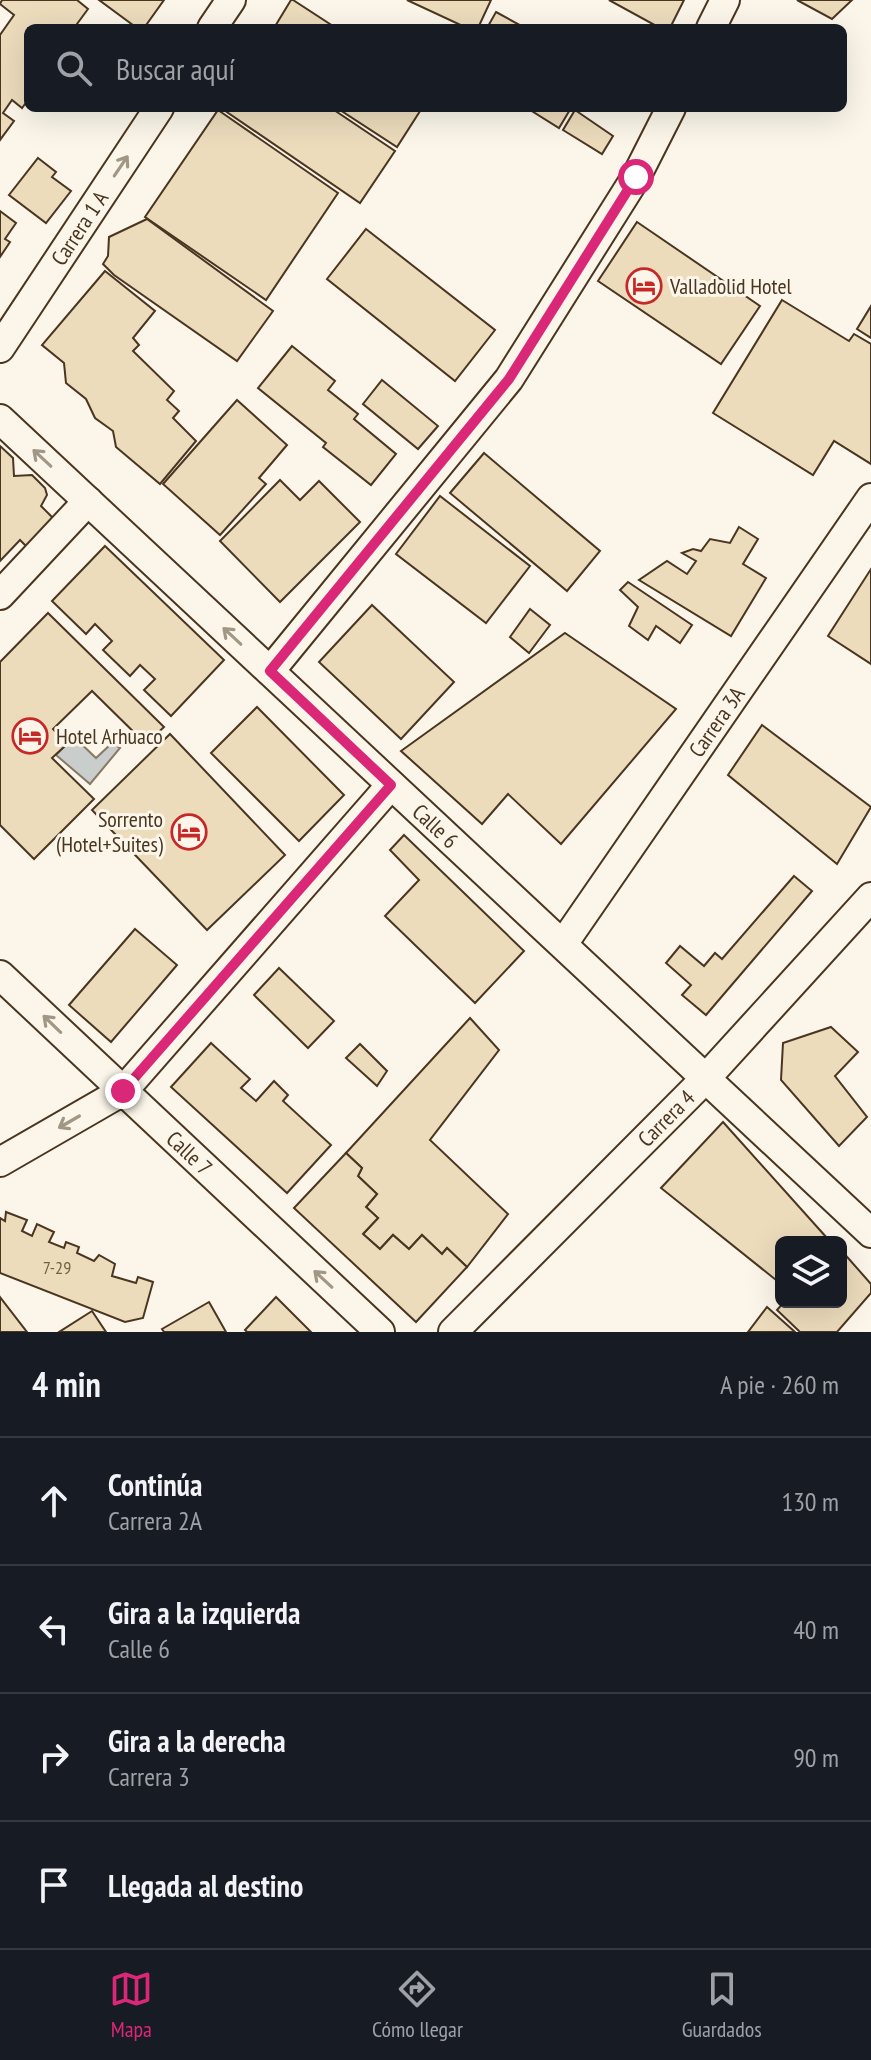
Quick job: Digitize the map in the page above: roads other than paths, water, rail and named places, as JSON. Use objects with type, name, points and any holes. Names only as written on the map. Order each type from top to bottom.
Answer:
[{"type":"street","points":[[215,24],[231,0]]},
{"type":"street","points":[[713,24],[725,0]]},
{"type":"street","name":"Carrera 1 A","points":[[0,348],[156,112]]},
{"type":"street","points":[[270,671],[509,379],[636,177],[669,112]]},
{"type":"street","name":"Calle 6","points":[[0,419],[871,1233]]},
{"type":"street","name":"Carrera 3A","points":[[563,944],[871,498]]},
{"type":"street","points":[[0,595],[88,501]]},
{"type":"street","points":[[0,1162],[123,1091],[391,785]]},
{"type":"street","name":"Carrera 4","points":[[453,1332],[706,1078],[871,897]]},
{"type":"street","name":"Calle 7","points":[[0,975],[380,1332]]},
{"type":"place","name":"Valladolid Hotel","points":[[644,286]]},
{"type":"place","name":"Hotel Arhuaco","points":[[30,736]]},
{"type":"place","name":"Sorrento (Hotel+Suites)","points":[[189,832]]}]
